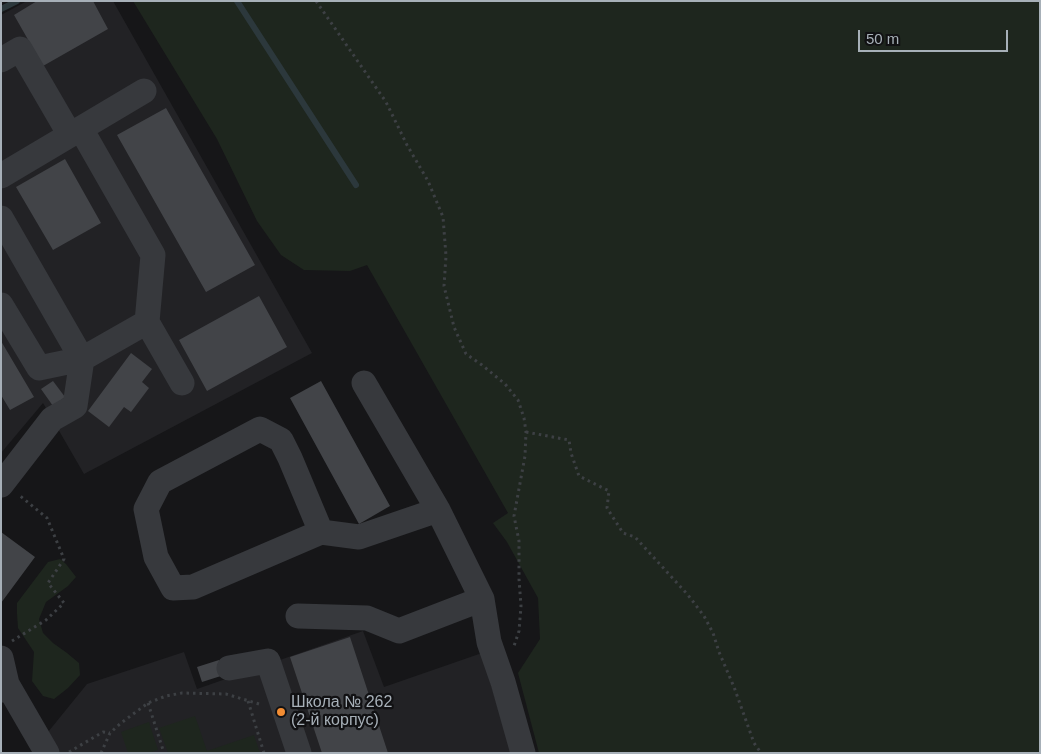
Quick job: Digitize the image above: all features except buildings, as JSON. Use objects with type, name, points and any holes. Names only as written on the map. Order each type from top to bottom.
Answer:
[{"type":"lane","points":[[1,60],[20,49],[153,255],[148,322],[182,383]]},
{"type":"lane","points":[[1,176],[144,91]]},
{"type":"lane","points":[[1,218],[82,359],[75,406],[52,420],[2,483]]},
{"type":"lane","points":[[1,304],[39,368],[82,359],[148,322]]},
{"type":"lane","points":[[364,383],[438,510],[482,599],[489,642],[503,682],[523,753]]},
{"type":"lane","points":[[321,532],[281,440],[260,429],[160,482],[146,509],[156,557],[173,588],[193,587],[321,532],[359,537],[438,510]]},
{"type":"lane","points":[[298,616],[366,618],[399,631],[482,599]]},
{"type":"lane","points":[[4,651],[4,687],[47,753]]},
{"type":"lane","points":[[229,668],[268,661],[299,753]]},
{"type":"path","points":[[316,1],[386,102],[428,181],[443,217],[446,256],[444,286],[454,328],[466,354],[505,384],[518,400],[524,418],[526,432],[525,456],[514,516],[519,541],[521,606],[519,631],[513,648]]},
{"type":"path","points":[[526,432],[569,440],[571,453],[579,476],[609,491],[607,508],[623,533],[635,537],[688,595],[704,616],[713,633],[754,743],[761,753]]},
{"type":"path","points":[[2,483],[47,518],[64,558],[48,583],[64,603],[46,620],[4,651]]},
{"type":"path","points":[[101,753],[110,733],[148,703],[166,696],[182,693],[226,694],[248,700],[265,708]]},
{"type":"path","points":[[248,700],[264,753]]},
{"type":"path","points":[[148,703],[164,753]]},
{"type":"path","points":[[69,753],[103,732],[110,733]]},
{"type":"shaded area","points":[[27,1],[113,1],[312,353],[84,474],[43,403],[1,453],[1,15]]},
{"type":"shaded area","points":[[133,1],[1040,1],[1040,753],[539,753],[518,673],[540,639],[538,598],[507,542],[493,523],[508,513],[367,265],[350,271],[304,270],[281,255],[257,221],[217,139]]},
{"type":"shaded area","points":[[60,559],[76,577],[68,586],[46,602],[39,619],[43,633],[79,663],[80,675],[54,699],[43,696],[32,681],[34,652],[18,628],[17,603],[48,562]]},
{"type":"shaded area","name":"Школа № 262 (2-й корпус)","points":[[363,631],[384,687],[482,653],[511,753],[31,753],[87,684],[184,652],[197,689]]},
{"type":"shaded area","points":[[195,716],[207,751],[254,735],[260,753],[168,753],[159,728]]},
{"type":"shaded area","points":[[149,722],[158,750],[149,753],[128,753],[121,732]]},
{"type":"waterway","points":[[1,9],[17,1]]},
{"type":"waterway","points":[[237,1],[356,185]]},
{"type":"place","name":"Школа № 262 (2-й корпус)","points":[[281,712]]}]
